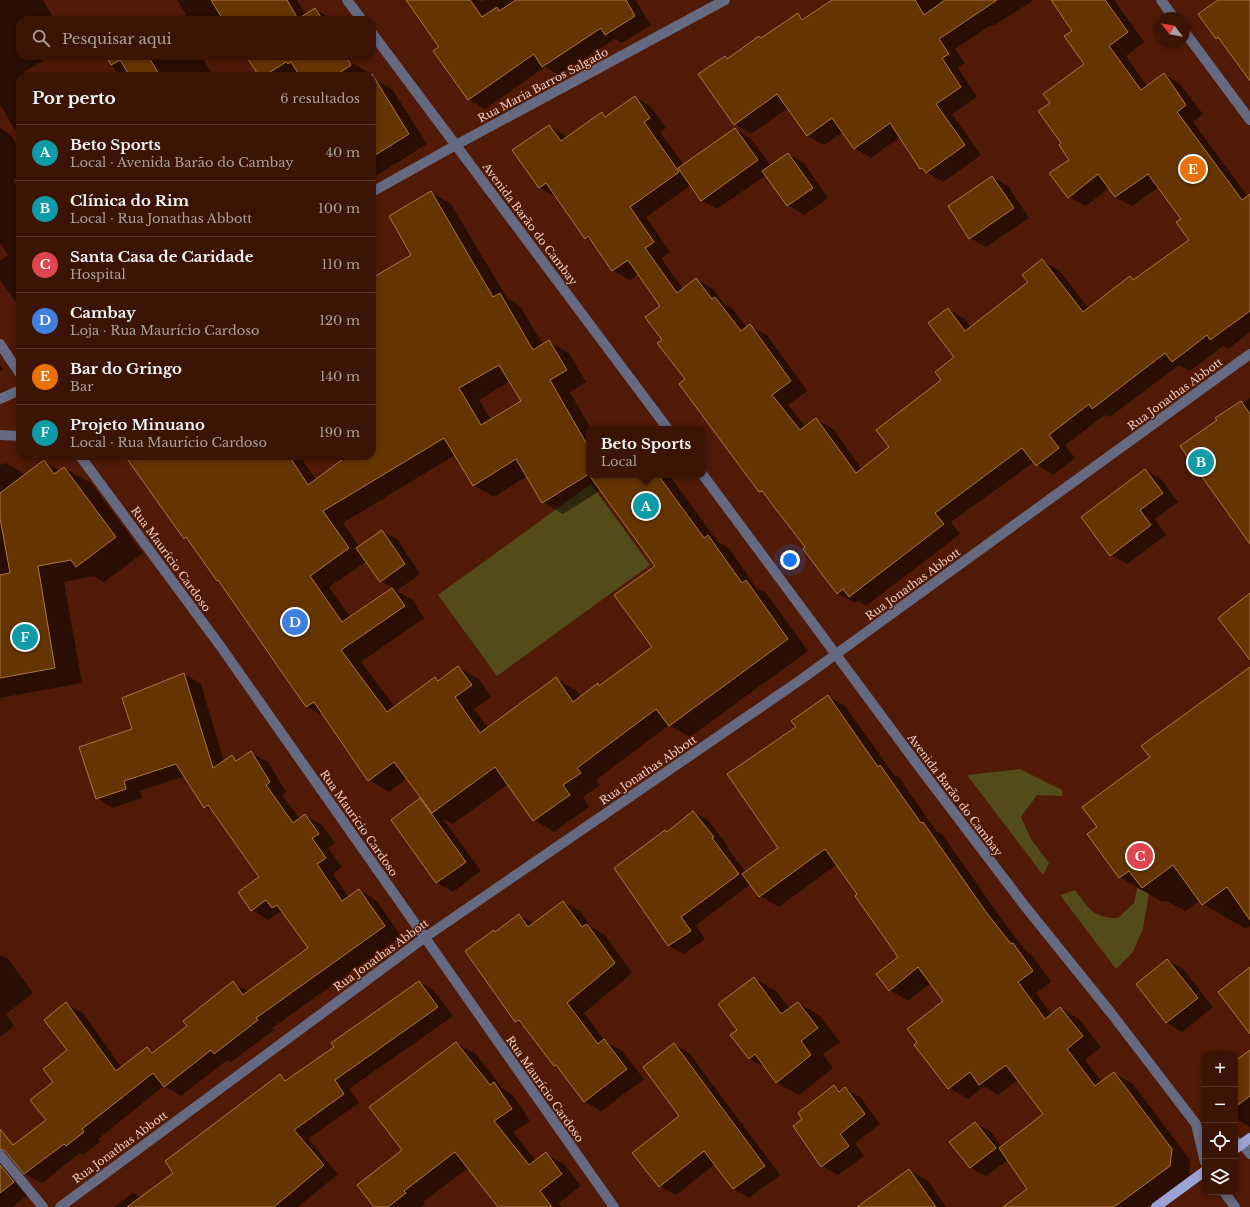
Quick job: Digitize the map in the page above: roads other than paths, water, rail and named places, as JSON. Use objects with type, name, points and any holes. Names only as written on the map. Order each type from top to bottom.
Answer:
[{"type":"main road","points":[[1156,1207],[1202,1172]]},
{"type":"street","points":[[347,0],[359,16]]},
{"type":"street","name":"Rua Maria Barros Salgado","points":[[376,190],[456,145],[726,0]]},
{"type":"street","points":[[1161,0],[1170,12]]},
{"type":"street","name":"Avenida Barão do Cambay","points":[[376,38],[666,426]]},
{"type":"street","points":[[1190,39],[1250,120]]},
{"type":"street","points":[[0,344],[16,368]]},
{"type":"street","name":"Rua Jonathas Abbott","points":[[60,1207],[424,938],[836,654],[1250,354]]},
{"type":"street","points":[[0,399],[16,392]]},
{"type":"street","points":[[0,435],[16,436]]},
{"type":"street","name":"Rua Maurício Cardoso","points":[[83,460],[221,647],[614,1207]]},
{"type":"street","name":"Avenida Barão do Cambay","points":[[704,478],[1024,905],[1200,1126],[1205,1159]]},
{"type":"street","points":[[1241,1143],[1250,1154]]},
{"type":"street","points":[[0,1155],[43,1207]]},
{"type":"street","points":[[1226,1195],[1234,1207]]},
{"type":"place","name":"Bar do Gringo","points":[[1193,169]]},
{"type":"place","name":"Clínica do Rim","points":[[1201,462]]},
{"type":"place","name":"Beto Sports","points":[[646,506]]},
{"type":"place","name":"Cambay","points":[[295,622]]},
{"type":"place","name":"Projeto Minuano","points":[[25,637]]},
{"type":"place","name":"Santa Casa de Caridade","points":[[1140,856]]}]
